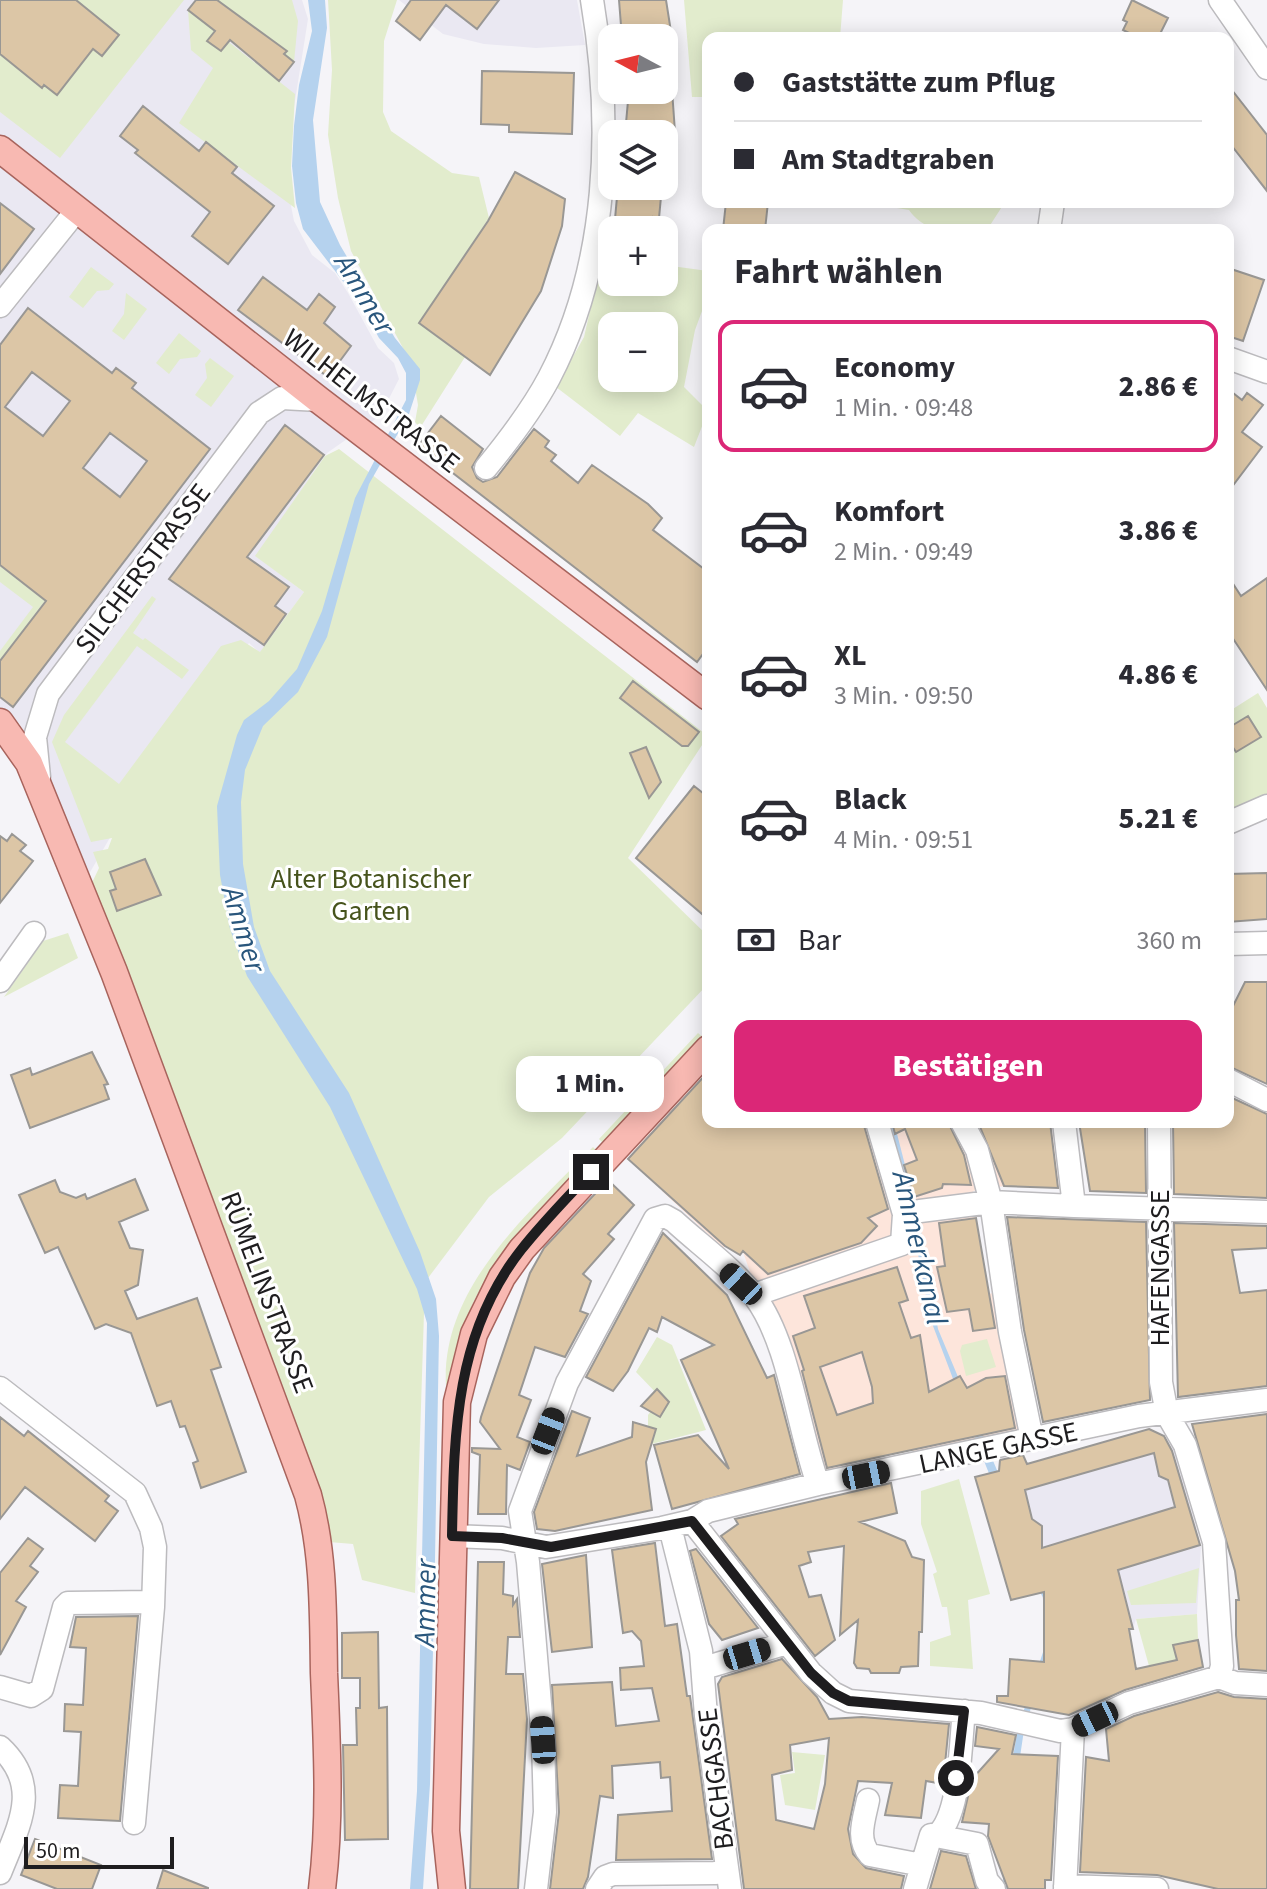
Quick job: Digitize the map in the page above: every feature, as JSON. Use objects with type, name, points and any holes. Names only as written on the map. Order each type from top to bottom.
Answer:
[{"type":"main road","name":"WILHELMSTRASSE","points":[[0,149],[364,435],[702,692]]},
{"type":"main road","name":"RÜMELINSTRASSE","points":[[0,722],[18,745],[41,794],[114,972],[312,1510],[321,1559],[327,1759],[322,1889]]},
{"type":"main road","points":[[452,1889],[446,1831],[454,1447],[461,1379],[474,1334],[502,1277],[522,1249],[608,1152],[702,1055]]},
{"type":"street","points":[[486,468],[550,377],[568,333],[590,257],[601,182],[605,100],[592,0]]},
{"type":"street","points":[[1220,0],[1267,68]]},
{"type":"street","points":[[0,306],[77,210]]},
{"type":"street","points":[[1234,360],[1267,372]]},
{"type":"street","name":"SILCHERSTRASSE","points":[[41,794],[35,737],[48,694],[259,413],[282,398],[319,400]]},
{"type":"street","points":[[1234,820],[1267,806]]},
{"type":"street","points":[[0,981],[34,933]]},
{"type":"street","points":[[1234,944],[1267,943]]},
{"type":"street","points":[[1234,1083],[1267,1100]]},
{"type":"street","points":[[754,1295],[902,1244],[904,1214],[879,1128]]},
{"type":"street","points":[[965,1128],[977,1150],[991,1202],[1010,1332],[1032,1439]]},
{"type":"street","points":[[1065,1128],[1074,1206]]},
{"type":"street","name":"HAFENGASSE","points":[[1159,1128],[1158,1352],[1167,1414]]},
{"type":"street","points":[[920,1211],[991,1202],[1267,1212]]},
{"type":"street","points":[[536,1889],[545,1812],[543,1740],[520,1511],[567,1383],[655,1219],[665,1216],[754,1295],[771,1323],[818,1484]]},
{"type":"street","points":[[0,1388],[135,1493],[148,1519],[155,1547],[153,1602],[134,1823]]},
{"type":"street","name":"LANGE GASSE","points":[[452,1536],[551,1547],[681,1524],[708,1511],[818,1484],[1139,1416],[1267,1400]]},
{"type":"street","points":[[1167,1414],[1185,1445],[1214,1542],[1222,1666],[1219,1677]]},
{"type":"street","points":[[681,1524],[811,1673],[842,1698],[964,1711],[1046,1729],[1073,1729],[1129,1703],[1219,1677],[1235,1683],[1267,1685]]},
{"type":"street","name":"BACHGASSE","points":[[681,1524],[704,1678],[728,1879]]},
{"type":"street","points":[[0,1687],[31,1696],[42,1689],[64,1607],[68,1603],[153,1602]]},
{"type":"street","name":"BACHGASSE","points":[[704,1678],[787,1643]]},
{"type":"street","points":[[936,1836],[947,1824],[952,1807],[964,1711]]},
{"type":"street","points":[[1073,1729],[1065,1888],[1157,1889]]},
{"type":"street","points":[[0,1747],[16,1766],[25,1790],[23,1810],[0,1873]]},
{"type":"street","points":[[868,1800],[860,1839],[870,1855],[922,1865]]},
{"type":"street","points":[[915,1889],[931,1835],[977,1844],[987,1881],[994,1889]]},
{"type":"street","points":[[597,1889],[605,1877],[613,1874],[716,1873],[728,1879]]},
{"type":"shaded area","points":[[0,0],[302,0],[308,19],[284,170],[294,221],[312,255],[335,273],[378,348],[394,363],[399,379],[380,416],[327,453],[256,556],[304,592],[260,653],[249,643],[123,815],[89,874],[20,724],[0,709]]},
{"type":"shaded area","points":[[399,0],[577,0],[585,45],[536,48],[484,44],[443,34]]},
{"type":"shaded area","points":[[702,1076],[702,1128],[1052,1128],[1059,1188],[1004,1186],[973,1191],[987,1294],[994,1293],[1022,1432],[930,1453],[904,1450],[854,1459],[853,1463],[821,1472],[743,1252],[727,1245],[723,1248],[662,1191],[665,1188],[656,1169],[635,1149]]},
{"type":"shaded area","points":[[1149,1429],[1173,1441],[1201,1545],[1197,1614],[1136,1619],[1133,1629],[1124,1631],[1045,1607],[1041,1593],[1011,1600],[975,1477],[1004,1470],[999,1463],[1002,1453],[1018,1450],[1023,1465]]},
{"type":"green space","points":[[0,0],[184,0],[60,158],[0,112]]},
{"type":"green space","points":[[217,0],[292,0],[298,21],[294,62]]},
{"type":"green space","points":[[328,0],[397,0],[384,41],[383,112],[391,131],[452,173],[479,177],[489,218],[419,323],[465,357],[420,428],[415,422],[418,405],[411,363],[351,251],[338,198],[328,135],[332,70]]},
{"type":"green space","points":[[684,0],[843,0],[840,32],[702,32],[702,97],[692,97]]},
{"type":"green space","points":[[188,10],[295,94],[291,168],[295,208],[179,123],[213,68],[191,50]]},
{"type":"green space","points":[[897,208],[1001,208],[991,224],[924,224],[909,210]]},
{"type":"green space","points":[[91,267],[114,284],[109,290],[97,291],[83,308],[69,297]]},
{"type":"green space","points":[[678,267],[702,270],[702,311],[695,330],[684,387],[702,405],[702,426],[694,447],[638,413],[620,436],[556,387],[584,337],[598,276],[598,296],[678,296]]},
{"type":"green space","points":[[126,293],[147,309],[124,340],[112,331],[124,314]]},
{"type":"green space","points":[[179,333],[201,351],[197,357],[180,359],[169,374],[156,363]]},
{"type":"green space","points":[[210,358],[234,376],[211,407],[195,395],[207,378],[205,364]]},
{"type":"green space","name":"Alter Botanischer Garten","points":[[339,449],[702,731],[702,745],[628,858],[702,930],[702,990],[562,1138],[489,1197],[425,1282],[415,1593],[362,1580],[353,1544],[329,1542],[90,887],[99,868],[93,852],[108,849],[112,838],[91,842],[52,742],[64,715],[152,596],[156,599],[133,633],[143,640],[145,638],[189,670],[182,679],[137,646],[65,742],[119,784],[221,646],[241,640],[260,652],[304,592],[255,556],[325,456]]},
{"type":"green space","points":[[0,566],[45,601],[0,660],[0,651],[33,607],[0,582]]},
{"type":"green space","points":[[1258,693],[1267,708],[1267,805],[1234,820],[1234,708]]},
{"type":"green space","points":[[68,933],[78,958],[4,997],[43,941]]},
{"type":"green space","points":[[698,1033],[702,1036],[702,1040],[604,1144],[599,1139]]},
{"type":"green space","points":[[593,1147],[598,1152],[519,1237],[478,1293],[446,1386],[448,1350],[458,1316],[474,1284],[494,1253],[518,1225]]},
{"type":"green space","points":[[657,1337],[672,1345],[706,1430],[648,1445],[648,1415],[661,1398],[636,1372]]},
{"type":"green space","points":[[987,1339],[996,1367],[966,1376],[960,1351],[962,1345]]},
{"type":"green space","points":[[959,1479],[990,1594],[968,1600],[973,1669],[930,1666],[930,1642],[951,1635],[947,1607],[942,1607],[933,1574],[937,1572],[921,1524],[921,1491]]},
{"type":"green space","points":[[1199,1568],[1196,1603],[1131,1605],[1127,1591]]},
{"type":"green space","points":[[1197,1614],[1198,1640],[1173,1645],[1177,1660],[1149,1666],[1136,1619]]},
{"type":"green space","points":[[792,1752],[825,1755],[815,1810],[785,1805],[780,1775],[795,1773]]},
{"type":"water","name":"Ammer","points":[[308,0],[325,0],[327,28],[313,120],[320,202],[340,245],[395,338],[420,369],[420,380],[409,414],[369,484],[327,637],[298,692],[263,726],[245,770],[241,802],[243,864],[254,927],[270,971],[349,1093],[420,1252],[436,1299],[439,1336],[435,1559],[430,1784],[423,1889],[410,1889],[417,1791],[427,1323],[417,1289],[330,1107],[247,976],[230,929],[220,875],[217,806],[237,735],[244,720],[269,701],[297,669],[322,611],[355,498],[406,400],[406,373],[398,358],[379,338],[361,305],[303,229],[296,203],[292,166],[294,126],[299,85],[312,31]]},
{"type":"water","name":"Ammerkanal","points":[[890,1128],[896,1128],[919,1220],[938,1329],[1050,1597],[1050,1648],[1024,1730],[1014,1797],[1007,1889],[1003,1889],[1004,1825],[1011,1768],[1018,1728],[1046,1643],[1045,1601],[1030,1574],[986,1466],[930,1318],[906,1190]]},
{"type":"building","points":[[0,0],[76,0],[119,35],[102,56],[93,49],[57,95],[44,85],[42,88],[0,54]]},
{"type":"building","points":[[196,0],[217,0],[287,51],[284,54],[294,62],[279,81],[230,40],[221,51],[207,41],[215,31],[188,10]]},
{"type":"building","points":[[411,0],[499,0],[477,29],[446,5],[420,40],[396,21]]},
{"type":"building","points":[[619,0],[666,0],[670,24],[621,24]]},
{"type":"building","points":[[1132,0],[1168,18],[1161,32],[1127,32],[1123,30],[1127,22],[1123,20]]},
{"type":"building","points":[[482,71],[574,73],[572,134],[509,132],[509,125],[481,124]]},
{"type":"building","points":[[1234,93],[1267,135],[1267,191],[1234,149]]},
{"type":"building","points":[[628,104],[673,104],[674,120],[626,120]]},
{"type":"building","points":[[143,106],[199,151],[206,142],[237,167],[232,173],[274,206],[228,264],[192,236],[210,212],[135,153],[138,150],[120,136]]},
{"type":"building","points":[[515,172],[565,199],[562,226],[541,291],[490,375],[419,323],[488,221]]},
{"type":"building","points":[[617,200],[661,200],[659,216],[615,216]]},
{"type":"building","points":[[0,203],[34,229],[0,274]]},
{"type":"building","points":[[725,208],[767,208],[766,224],[724,224]]},
{"type":"building","points":[[1234,270],[1264,280],[1243,341],[1234,338]]},
{"type":"building","points":[[263,277],[307,310],[319,294],[335,307],[324,323],[351,346],[328,377],[238,310]]},
{"type":"building","points":[[28,308],[112,373],[116,368],[136,383],[132,388],[210,449],[13,707],[0,697],[0,661],[46,601],[0,565],[0,345]],"holes":[[[32,372],[70,401],[43,436],[5,407]],[[110,433],[147,461],[120,497],[83,468]]]},
{"type":"building","points":[[1247,393],[1263,405],[1242,432],[1262,447],[1234,484],[1234,394],[1242,400]]},
{"type":"building","points":[[441,416],[483,449],[472,467],[477,478],[483,482],[497,477],[534,429],[549,441],[545,447],[556,455],[551,461],[578,483],[592,465],[648,504],[662,518],[653,530],[702,567],[702,655],[697,662],[418,446]]},
{"type":"building","points":[[285,425],[324,455],[247,557],[289,587],[275,606],[286,614],[264,645],[169,579]]},
{"type":"building","points":[[1267,578],[1267,690],[1234,640],[1234,585],[1241,596]]},
{"type":"building","points":[[633,681],[699,732],[688,746],[682,746],[620,698]]},
{"type":"building","points":[[1248,716],[1261,737],[1236,752],[1234,724]]},
{"type":"building","points":[[646,747],[661,782],[649,798],[630,753]]},
{"type":"building","points":[[694,786],[702,792],[702,914],[636,858]]},
{"type":"building","points":[[12,834],[26,845],[20,851],[33,861],[0,903],[0,836],[7,841]]},
{"type":"building","points":[[145,859],[161,895],[117,911],[110,891],[116,889],[110,872]]},
{"type":"building","points":[[1267,873],[1267,919],[1234,922],[1234,874]]},
{"type":"building","points":[[1245,982],[1267,982],[1267,1084],[1234,1069],[1234,1004]]},
{"type":"building","points":[[92,1052],[108,1084],[104,1085],[109,1099],[30,1128],[11,1075],[30,1068],[32,1075]]},
{"type":"building","points":[[702,1079],[702,1128],[865,1128],[888,1209],[868,1218],[877,1226],[861,1243],[768,1274],[743,1251],[740,1255],[725,1246],[628,1159]]},
{"type":"building","points":[[1234,1099],[1267,1114],[1267,1198],[1174,1194],[1173,1128],[1234,1128]]},
{"type":"building","points":[[894,1128],[951,1128],[964,1155],[971,1185],[943,1184],[942,1188],[914,1197],[904,1165],[917,1160],[905,1129],[895,1134]]},
{"type":"building","points":[[980,1128],[1051,1128],[1058,1188],[1004,1186]]},
{"type":"building","points":[[1080,1128],[1145,1128],[1146,1193],[1090,1191]]},
{"type":"building","points":[[135,1179],[148,1210],[119,1222],[130,1248],[143,1250],[138,1285],[125,1291],[137,1319],[197,1298],[221,1367],[211,1370],[246,1472],[201,1488],[193,1463],[198,1461],[185,1426],[180,1427],[171,1401],[157,1406],[131,1333],[106,1324],[95,1329],[58,1247],[45,1253],[19,1195],[55,1180],[60,1192],[76,1198],[85,1194],[87,1199]]},
{"type":"building","points":[[608,1180],[634,1205],[608,1234],[614,1239],[583,1274],[591,1281],[580,1311],[588,1314],[565,1357],[535,1347],[519,1395],[531,1400],[517,1437],[530,1442],[520,1470],[507,1465],[506,1514],[478,1514],[480,1455],[472,1452],[472,1448],[500,1449],[480,1422],[530,1273],[544,1248]]},
{"type":"building","points":[[1007,1217],[1146,1222],[1150,1400],[1043,1422],[1024,1330]]},
{"type":"building","points":[[976,1218],[995,1328],[973,1331],[969,1309],[947,1312],[937,1267],[945,1266],[939,1223]]},
{"type":"building","points":[[1174,1223],[1267,1226],[1267,1248],[1232,1250],[1240,1293],[1267,1290],[1267,1386],[1178,1397]]},
{"type":"building","points":[[663,1233],[727,1295],[767,1378],[774,1375],[800,1474],[672,1509],[654,1445],[698,1435],[729,1469],[681,1360],[714,1345],[662,1317],[657,1332],[649,1328],[628,1371],[613,1391],[586,1377]]},
{"type":"building","points":[[897,1267],[908,1300],[899,1303],[911,1338],[920,1335],[929,1392],[960,1376],[967,1388],[986,1378],[1005,1376],[1015,1428],[827,1468],[793,1336],[815,1328],[804,1296]],"holes":[[[862,1352],[873,1403],[837,1415],[820,1367]]]},
{"type":"building","points":[[657,1389],[669,1402],[660,1417],[641,1406]]},
{"type":"building","points":[[572,1411],[590,1418],[577,1456],[632,1437],[633,1422],[656,1429],[646,1462],[652,1510],[555,1531],[537,1529],[534,1512]]},
{"type":"building","points":[[1267,1414],[1267,1671],[1239,1669],[1236,1600],[1239,1600],[1235,1571],[1192,1424]]},
{"type":"building","points":[[0,1417],[24,1436],[28,1431],[109,1496],[105,1501],[118,1511],[95,1541],[25,1487],[0,1519]]},
{"type":"building","points":[[1149,1429],[1164,1436],[1172,1451],[1200,1545],[1118,1570],[1133,1629],[1129,1629],[1136,1669],[1177,1660],[1173,1645],[1198,1640],[1203,1667],[1125,1690],[1069,1715],[997,1702],[997,1696],[1008,1696],[1010,1659],[1044,1662],[1044,1592],[1011,1600],[975,1477],[999,1471],[1000,1460],[1023,1455],[1027,1464]],"holes":[[[1154,1453],[1159,1476],[1168,1480],[1175,1507],[1042,1548],[1042,1526],[1032,1519],[1025,1490]]]},
{"type":"building","points":[[891,1483],[897,1513],[860,1522],[905,1541],[912,1557],[924,1560],[922,1632],[919,1632],[918,1666],[901,1667],[899,1673],[871,1673],[869,1669],[857,1668],[854,1663],[858,1620],[840,1635],[844,1546],[808,1552],[811,1562],[799,1566],[809,1597],[821,1595],[835,1640],[815,1656],[721,1536],[738,1524],[735,1519]]},
{"type":"building","points":[[28,1538],[43,1549],[30,1566],[38,1572],[16,1601],[26,1607],[0,1655],[0,1573]]},
{"type":"building","points":[[655,1543],[665,1626],[677,1624],[687,1696],[690,1696],[712,1859],[616,1860],[618,1815],[672,1811],[670,1777],[661,1778],[660,1762],[612,1766],[613,1798],[600,1796],[588,1877],[583,1889],[550,1889],[559,1812],[552,1685],[612,1682],[616,1726],[659,1721],[652,1688],[621,1690],[620,1668],[644,1666],[641,1641],[632,1631],[623,1633],[612,1550]]},
{"type":"building","points":[[696,1549],[758,1628],[722,1640],[709,1624],[690,1551]]},
{"type":"building","points":[[586,1555],[592,1647],[552,1652],[542,1564]]},
{"type":"building","points":[[478,1562],[504,1562],[503,1594],[513,1596],[513,1605],[517,1599],[520,1637],[508,1637],[506,1674],[523,1674],[527,1719],[518,1889],[470,1889]]},
{"type":"building","points":[[138,1616],[120,1821],[58,1818],[60,1785],[78,1786],[81,1732],[64,1731],[65,1704],[83,1705],[86,1648],[70,1647],[76,1617]]},
{"type":"building","points":[[378,1632],[379,1708],[387,1707],[388,1839],[345,1840],[343,1745],[357,1745],[356,1708],[360,1708],[360,1678],[342,1678],[342,1633]]},
{"type":"building","points":[[782,1659],[817,1697],[829,1719],[862,1717],[949,1724],[943,1784],[926,1781],[921,1818],[885,1815],[892,1783],[858,1781],[848,1829],[853,1854],[866,1868],[904,1876],[901,1889],[744,1889],[718,1684],[722,1677]],"holes":[[[829,1738],[825,1784],[814,1829],[776,1820],[772,1775],[792,1770],[790,1745]]]},
{"type":"building","points":[[1218,1692],[1234,1697],[1267,1699],[1267,1889],[1218,1889],[1157,1875],[1080,1872],[1086,1757],[1109,1761],[1106,1729],[1134,1716]]},
{"type":"building","points":[[977,1727],[1016,1735],[1012,1754],[1058,1756],[1051,1880],[1045,1880],[1045,1889],[1008,1889],[988,1836],[989,1824],[962,1822],[972,1779],[999,1749],[975,1746]]},
{"type":"building","points":[[35,1839],[101,1865],[92,1889],[57,1889],[21,1875]]},
{"type":"building","points":[[941,1851],[966,1856],[976,1889],[930,1889]]},
{"type":"building","points":[[163,1870],[208,1888],[208,1889],[157,1889]]},
{"type":"route","points":[[591,1172],[522,1249],[502,1277],[474,1334],[457,1402],[452,1536],[502,1538],[551,1547],[692,1521],[811,1673],[833,1693],[849,1701],[964,1711],[956,1778]]}]
